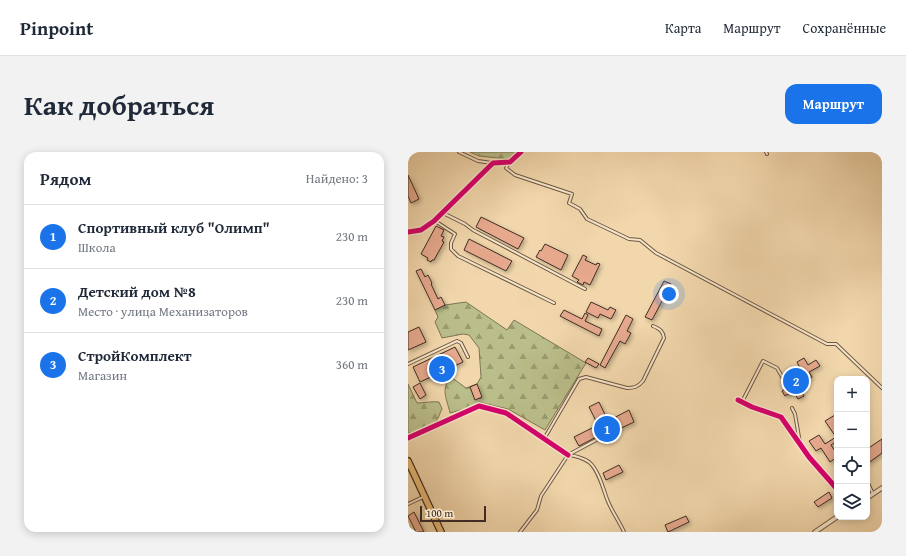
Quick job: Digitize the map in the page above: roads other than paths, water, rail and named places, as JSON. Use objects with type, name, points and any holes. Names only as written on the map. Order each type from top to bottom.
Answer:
[{"type":"main road","points":[[408,461],[441,532]]},
{"type":"street","points":[[408,232],[421,230],[434,221],[493,163],[510,162],[521,152]]},
{"type":"street","points":[[740,401],[781,418],[810,457],[834,485]]},
{"type":"street","points":[[408,438],[479,406],[506,413],[568,455]]},
{"type":"street","points":[[870,496],[882,488]]},
{"type":"street","points":[[815,532],[834,519]]},
{"type":"street","points":[[408,528],[410,532]]},
{"type":"lane","points":[[459,152],[478,161],[493,163]]},
{"type":"lane","points":[[510,162],[506,168],[515,175],[572,194],[569,203],[580,209],[587,219],[629,239],[640,240],[656,254],[827,344],[836,344],[882,388]]},
{"type":"lane","points":[[442,213],[585,289]]},
{"type":"lane","points":[[434,221],[455,234],[451,243],[451,249],[458,256],[554,303]]},
{"type":"lane","points":[[544,439],[580,380],[586,377],[627,388],[639,386],[643,381],[664,338],[664,334],[661,330],[653,326]]},
{"type":"lane","points":[[408,364],[457,341],[461,343],[468,357]]},
{"type":"lane","points":[[740,401],[763,361],[777,368],[785,382]]},
{"type":"lane","points":[[792,408],[795,414],[800,444]]},
{"type":"lane","points":[[520,532],[537,510],[541,496],[568,455],[611,432]]},
{"type":"lane","points":[[568,455],[590,462],[604,488],[607,499],[624,532]]},
{"type":"lane","points":[[869,484],[873,494]]},
{"type":"lane","points":[[408,504],[424,496]]},
{"type":"place","name":"СтройКомплект","points":[[442,369]]},
{"type":"place","name":"Детский дом №8","points":[[796,381]]},
{"type":"place","name":"Спортивный клуб \"Олимп\"","points":[[607,429]]}]
